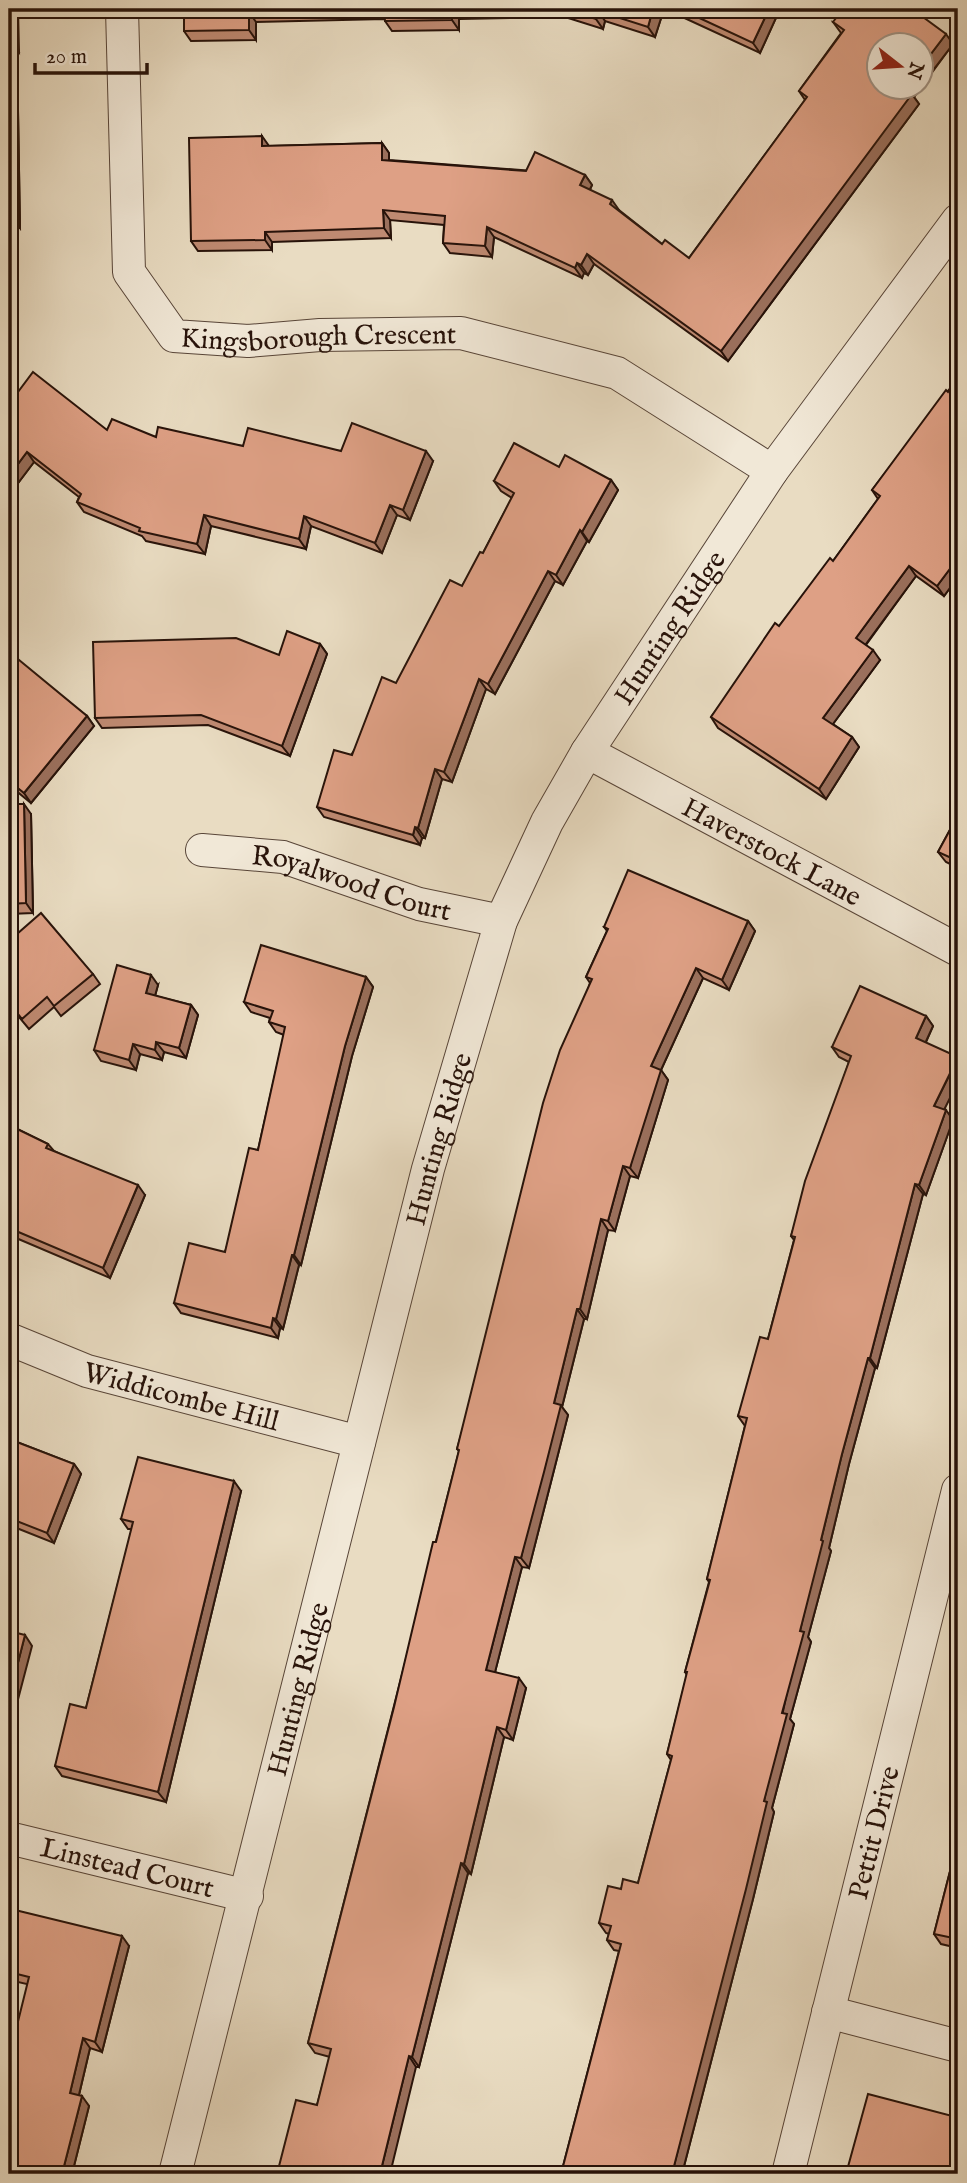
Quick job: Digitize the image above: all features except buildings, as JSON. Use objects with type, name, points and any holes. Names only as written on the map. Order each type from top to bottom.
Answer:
[{"type":"street","name":"Kingsborough Crescent","points":[[122,9],[129,272],[174,336],[248,341],[320,335],[461,333],[617,373],[772,471]]},
{"type":"street","name":"Hunting Ridge","points":[[175,2174],[428,1169],[501,921],[547,822],[587,752],[772,471],[958,220]]},
{"type":"street","name":"Haverstock Lane","points":[[587,752],[958,950]]},
{"type":"street","name":"Royalwood Court","points":[[202,850],[283,857],[419,904],[501,921]]},
{"type":"street","name":"Widdicombe Hill","points":[[9,1339],[87,1371],[359,1443]]},
{"type":"street","name":"Pettit Drive","points":[[788,2174],[958,1490]]},
{"type":"street","name":"Linstead Court","points":[[9,1838],[247,1896]]},
{"type":"street","points":[[828,2012],[958,2046]]}]
